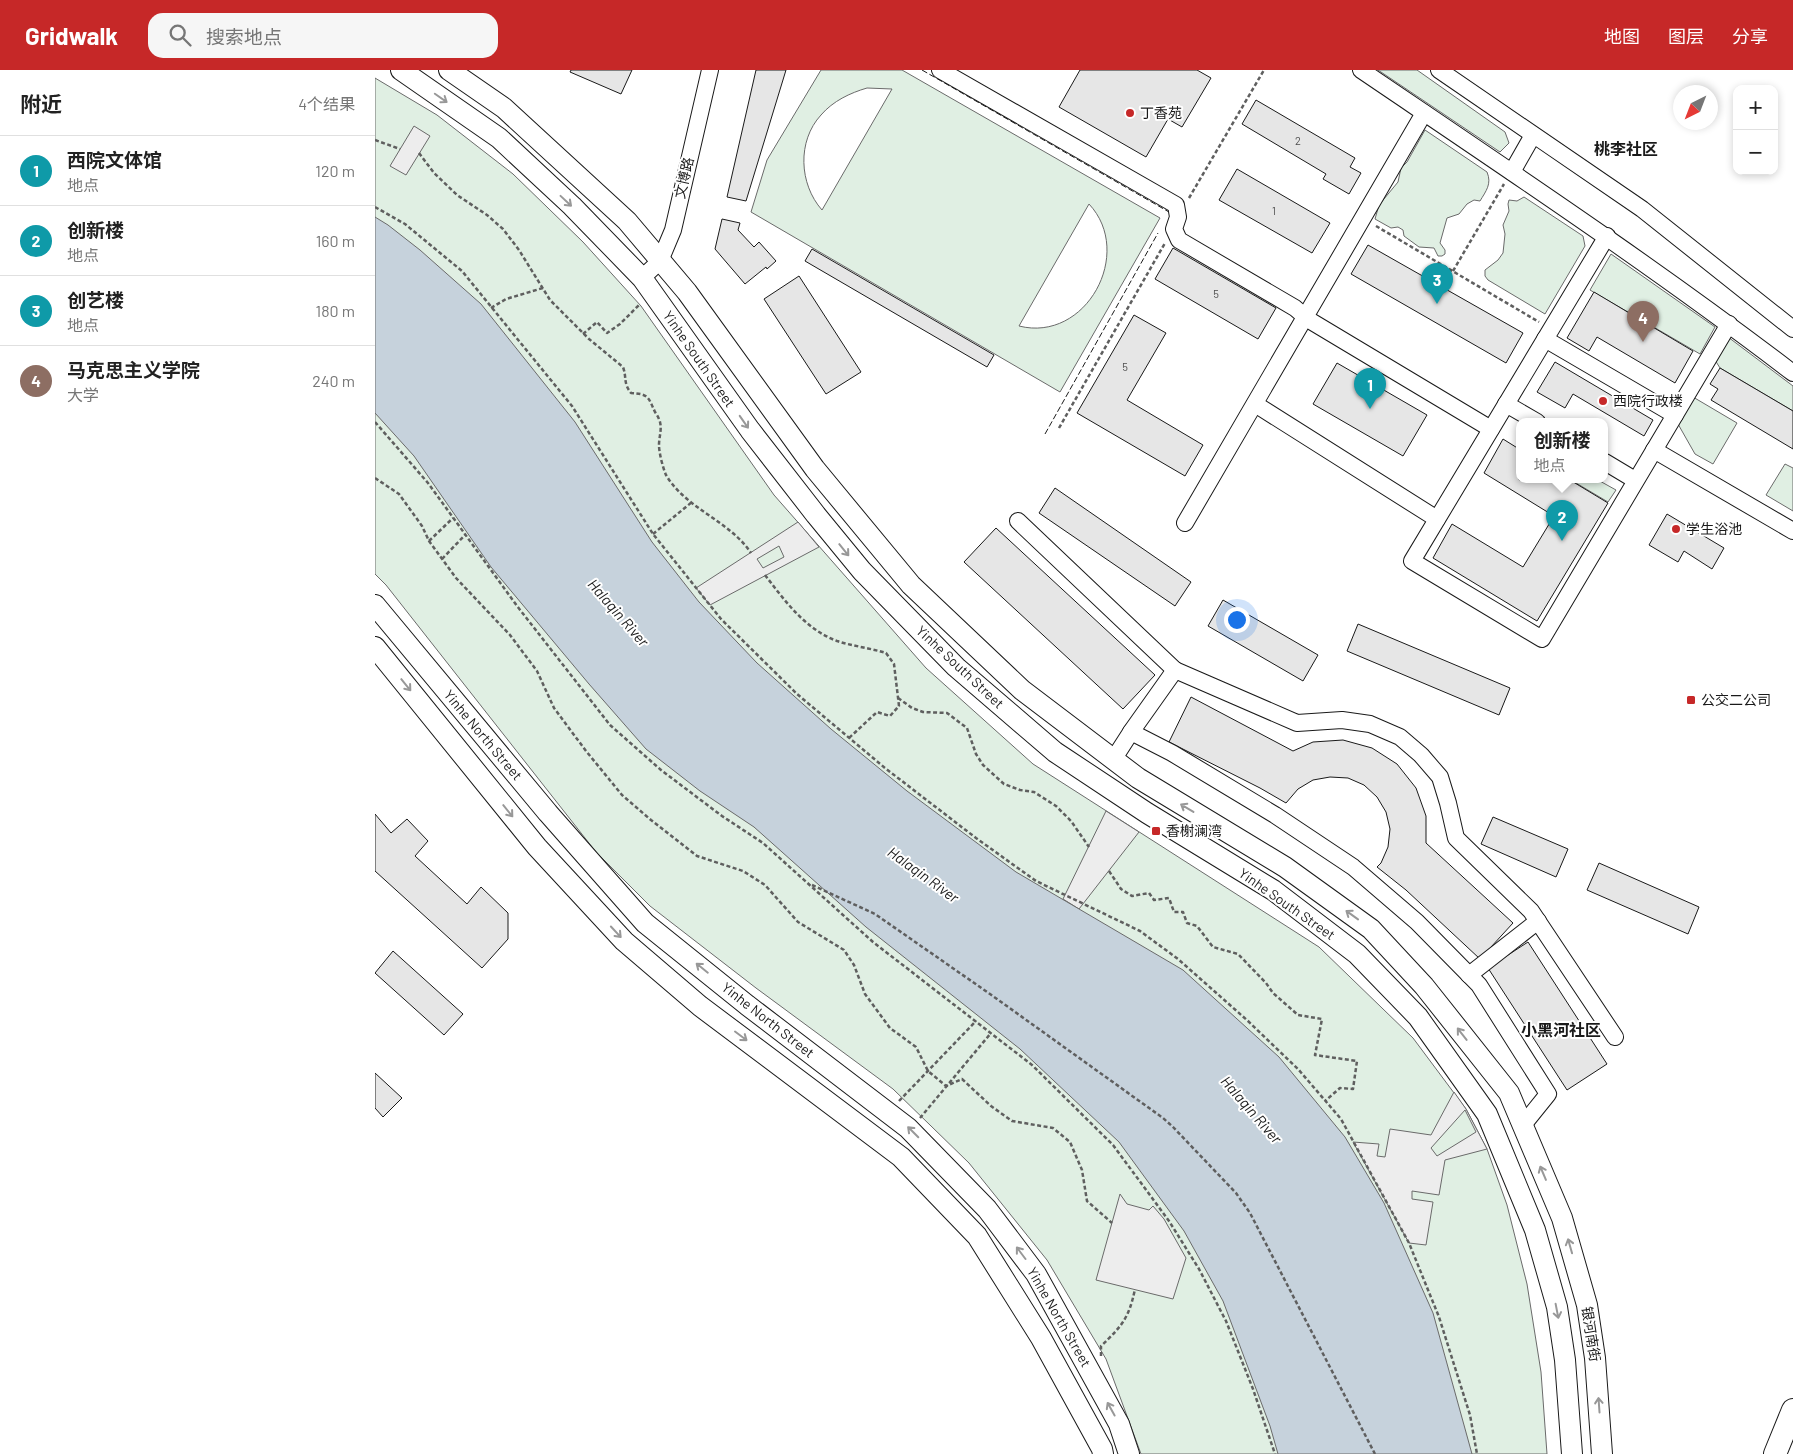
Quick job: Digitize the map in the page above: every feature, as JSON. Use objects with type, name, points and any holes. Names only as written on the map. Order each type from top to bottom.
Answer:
[{"type":"highway","points":[[1775,1454],[1793,1410]]},
{"type":"main road","name":"Yinhe South Street","points":[[401,70],[499,138],[572,206],[642,278],[750,430],[861,571],[957,667],[1055,752],[1147,813],[1273,890],[1357,954],[1418,1017],[1487,1114],[1535,1230],[1557,1307],[1565,1360],[1572,1454]]},
{"type":"main road","name":"Yinhe South Street","points":[[449,70],[504,108],[627,221],[687,292],[815,469],[911,585],[1022,690],[1113,760],[1138,778],[1285,867],[1371,929],[1425,986],[1509,1093],[1523,1125]]},
{"type":"main road","name":"Yinhe North Street","points":[[375,605],[548,813],[645,923],[747,1005],[910,1130],[987,1208],[1036,1274],[1119,1424],[1129,1454]]},
{"type":"main road","name":"Yinhe North Street","points":[[375,647],[537,847],[624,941],[700,1006],[901,1157],[977,1236],[1041,1338],[1103,1454]]},
{"type":"main road","name":"银河南街","points":[[1523,1125],[1562,1218],[1587,1305],[1595,1358],[1602,1454]]},
{"type":"street","name":"文博路","points":[[642,278],[660,261],[673,230],[710,70]]},
{"type":"street","points":[[940,70],[1175,205],[1179,240],[1295,308],[1305,317],[1491,429]]},
{"type":"street","points":[[1361,70],[1607,236],[1793,373]]},
{"type":"street","points":[[1439,70],[1642,209],[1793,329]]},
{"type":"street","points":[[1185,523],[1424,113]]},
{"type":"street","points":[[1512,172],[1533,135]]},
{"type":"street","points":[[1607,236],[1412,561],[1542,639],[1729,324]]},
{"type":"street","points":[[1548,334],[1675,415]]},
{"type":"street","points":[[1255,404],[1437,519]]},
{"type":"street","points":[[1506,404],[1530,418]]},
{"type":"street","points":[[1654,450],[1793,532]]},
{"type":"street","points":[[1608,464],[1635,480]]},
{"type":"street","points":[[1018,522],[1175,670],[1297,723],[1342,720],[1370,724],[1400,737],[1421,755],[1440,777],[1456,838],[1531,911],[1615,1036]]},
{"type":"street","points":[[1113,760],[1175,670]]},
{"type":"street","points":[[1131,732],[1172,753],[1275,815],[1353,867],[1417,922],[1479,986],[1548,1094],[1523,1125]]},
{"type":"street","points":[[1469,975],[1538,921]]},
{"type":"path","points":[[1059,428],[1264,70]]},
{"type":"path","points":[[375,140],[400,149]]},
{"type":"path","points":[[419,153],[434,173],[457,195],[487,215],[503,229],[551,300],[603,353],[623,367],[625,387],[631,394],[642,394],[652,401],[660,421],[659,446],[666,474],[679,492],[727,528],[751,553]]},
{"type":"path","points":[[1453,271],[1512,172]]},
{"type":"path","points":[[375,207],[405,224],[462,271],[572,406],[653,534],[721,619],[797,694],[849,738],[976,838],[1036,881],[1140,931],[1178,959],[1248,1021],[1298,1069],[1341,1119],[1409,1242],[1439,1317],[1470,1415],[1477,1454]]},
{"type":"path","points":[[1363,218],[1453,271],[1548,334]]},
{"type":"path","points":[[491,308],[506,299],[543,288]]},
{"type":"path","points":[[583,334],[597,322],[607,333],[620,324],[642,302]]},
{"type":"path","points":[[375,422],[428,483],[528,620],[610,725],[661,770],[722,816],[763,842],[873,942],[1032,1065],[1113,1145],[1169,1221],[1199,1269],[1227,1321],[1275,1454]]},
{"type":"path","points":[[375,478],[399,494],[422,526],[429,541],[456,578],[510,635],[537,670],[554,708],[586,751],[622,794],[697,856],[743,871],[765,885],[798,922],[844,950],[854,965],[865,994],[890,1028],[916,1047],[928,1071],[946,1086]]},
{"type":"path","points":[[653,534],[692,502]]},
{"type":"path","points":[[429,541],[453,518]]},
{"type":"path","points":[[442,559],[465,535]]},
{"type":"path","points":[[765,576],[791,609],[814,629],[837,641],[886,653],[894,664],[899,706],[890,716],[877,712],[849,738]]},
{"type":"path","points":[[898,698],[912,708],[923,712],[947,714],[967,728],[976,754],[983,765],[1003,784],[1020,790],[1035,792],[1056,806],[1071,821],[1089,847]]},
{"type":"path","points":[[1109,871],[1121,889],[1132,896],[1149,893],[1154,900],[1169,898],[1174,912],[1183,912],[1187,923],[1197,926],[1213,947],[1238,954],[1273,993],[1298,1015],[1322,1019],[1315,1054],[1357,1061],[1353,1089],[1340,1088],[1325,1101]]},
{"type":"path","points":[[807,882],[875,914],[1006,1005],[1173,1127],[1236,1193],[1250,1212],[1375,1454]]},
{"type":"path","points":[[888,1112],[976,1021]]},
{"type":"path","points":[[910,1130],[991,1033]]},
{"type":"path","points":[[946,1086],[962,1078],[991,1106],[1012,1121],[1053,1128],[1070,1142],[1083,1170],[1087,1201],[1112,1223]]},
{"type":"path","points":[[1101,1356],[1101,1346],[1120,1329],[1131,1310],[1135,1289]]},
{"type":"green space","points":[[821,70],[902,70],[1160,218],[1060,392],[751,212],[767,160]],"holes":[[[867,88],[892,89],[822,210],[814,200],[805,175],[804,162],[808,137],[813,125],[831,106],[848,95]],[[1089,204],[1102,224],[1107,246],[1105,269],[1096,290],[1083,308],[1065,321],[1043,328],[1019,326]]]},
{"type":"green space","points":[[1378,70],[1417,70],[1505,132],[1509,143],[1500,152]]},
{"type":"green space","points":[[375,78],[437,115],[513,174],[583,242],[641,306],[774,495],[926,668],[1033,764],[1319,947],[1413,1038],[1466,1109],[1487,1149],[1507,1205],[1527,1284],[1541,1372],[1547,1454],[1141,1454],[1106,1359],[1047,1260],[969,1163],[893,1089],[756,988],[650,906],[596,852],[386,585],[375,574]]},
{"type":"green space","points":[[1425,130],[1487,172],[1489,180],[1488,187],[1480,201],[1474,200],[1467,204],[1459,214],[1447,218],[1440,243],[1445,250],[1445,254],[1442,256],[1438,256],[1434,248],[1419,247],[1404,236],[1403,230],[1398,227],[1391,228],[1375,219],[1379,205],[1398,182],[1401,168],[1407,162]]},
{"type":"green space","points":[[1524,197],[1583,236],[1585,246],[1545,314],[1488,280],[1485,276],[1485,270],[1498,260],[1503,253],[1505,234],[1503,225],[1509,211],[1509,200],[1517,201]]},
{"type":"green space","points":[[1611,254],[1715,327],[1700,354],[1590,290]]},
{"type":"green space","points":[[1728,337],[1793,386],[1793,411],[1720,368],[1715,360]]},
{"type":"green space","points":[[1693,397],[1737,423],[1713,464],[1695,454],[1678,424]]},
{"type":"green space","points":[[1785,464],[1793,468],[1793,511],[1766,495]]},
{"type":"green space","points":[[1576,483],[1603,483],[1616,490],[1608,502]]},
{"type":"shaded area","points":[[414,126],[430,136],[406,175],[390,166]]},
{"type":"shaded area","points":[[798,522],[819,547],[710,605],[696,588]],"holes":[[[779,546],[784,557],[763,568],[757,559]]]},
{"type":"shaded area","points":[[1106,811],[1139,832],[1079,909],[1063,899]]},
{"type":"shaded area","points":[[1454,1092],[1466,1109],[1487,1149],[1445,1160],[1439,1195],[1412,1191],[1412,1199],[1433,1202],[1426,1245],[1409,1243],[1353,1142],[1379,1144],[1377,1156],[1385,1157],[1390,1129],[1431,1135]],"holes":[[[1465,1110],[1476,1132],[1437,1156],[1431,1148]]]},
{"type":"shaded area","points":[[1120,1194],[1127,1204],[1149,1210],[1153,1206],[1164,1219],[1186,1258],[1173,1299],[1096,1280]]},
{"type":"water","name":"Halaqin River","points":[[375,217],[420,250],[481,304],[575,422],[652,542],[699,602],[757,663],[831,729],[907,791],[1016,872],[1183,970],[1279,1057],[1345,1137],[1384,1203],[1433,1313],[1472,1454],[1278,1454],[1270,1426],[1223,1301],[1184,1231],[1119,1142],[1020,1049],[866,927],[754,827],[700,791],[646,749],[491,567],[414,456],[375,413]]},
{"type":"building","points":[[571,70],[632,70],[621,94],[570,72]]},
{"type":"building","points":[[756,70],[786,70],[746,201],[727,197]]},
{"type":"building","name":"丁香苑","points":[[1080,70],[1197,70],[1211,78],[1182,127],[1168,119],[1146,157],[1059,107]]},
{"type":"building","points":[[1256,100],[1355,158],[1350,167],[1361,173],[1349,194],[1323,179],[1326,174],[1242,124]]},
{"type":"building","points":[[1237,169],[1330,223],[1312,253],[1219,200]]},
{"type":"building","points":[[722,219],[740,223],[738,230],[754,247],[759,242],[776,261],[745,284],[715,249]]},
{"type":"building","points":[[1368,245],[1523,333],[1506,363],[1351,274]]},
{"type":"building","points":[[1173,248],[1276,308],[1258,339],[1155,279]]},
{"type":"building","points":[[812,249],[994,355],[987,367],[805,261]]},
{"type":"building","points":[[799,276],[861,372],[826,394],[764,299]]},
{"type":"building","points":[[1594,292],[1693,351],[1675,383],[1597,337],[1589,351],[1567,338]]},
{"type":"building","points":[[1134,315],[1166,333],[1127,400],[1203,445],[1185,476],[1077,413]]},
{"type":"building","name":"西院行政楼","points":[[1555,362],[1653,420],[1644,436],[1573,394],[1565,408],[1537,392]]},
{"type":"building","points":[[1337,363],[1427,415],[1403,456],[1313,404]]},
{"type":"building","points":[[1720,368],[1793,411],[1793,449],[1711,400],[1718,389],[1710,384]]},
{"type":"building","points":[[1503,439],[1516,447],[1516,483],[1575,483],[1608,503],[1537,621],[1433,558],[1452,524],[1523,567],[1554,516],[1484,473]]},
{"type":"building","points":[[1055,488],[1191,582],[1175,606],[1039,513]]},
{"type":"building","name":"学生浴池","points":[[1667,514],[1724,548],[1712,569],[1684,551],[1678,562],[1649,545]]},
{"type":"building","points":[[996,528],[1155,675],[1123,709],[964,562]]},
{"type":"building","points":[[1223,600],[1318,655],[1303,681],[1208,626]]},
{"type":"building","points":[[1358,624],[1510,688],[1499,715],[1347,651]]},
{"type":"building","points":[[1191,697],[1293,751],[1313,742],[1343,740],[1372,748],[1397,764],[1416,788],[1426,816],[1426,843],[1513,923],[1480,959],[1406,890],[1377,867],[1381,863],[1388,847],[1390,829],[1386,812],[1377,797],[1364,785],[1348,778],[1330,777],[1313,780],[1298,789],[1286,803],[1169,742]]},
{"type":"building","points":[[375,814],[391,833],[407,819],[428,841],[415,856],[467,904],[481,887],[508,913],[508,939],[482,968],[375,871]]},
{"type":"building","points":[[1493,817],[1568,849],[1556,877],[1481,844]]},
{"type":"building","points":[[1599,863],[1699,907],[1688,934],[1587,890]]},
{"type":"building","points":[[1528,942],[1607,1064],[1567,1090],[1488,968]]},
{"type":"building","points":[[393,951],[463,1014],[444,1035],[375,973]]},
{"type":"building","points":[[375,1073],[402,1098],[383,1117],[375,1108]]},
{"type":"fence","points":[[922,70],[1169,212]]},
{"type":"fence","points":[[1045,434],[1158,233]]},
{"type":"place","name":"丁香苑","points":[[1130,113]]},
{"type":"place","name":"创艺楼","points":[[1437,304]]},
{"type":"place","name":"马克思主义学院","points":[[1643,342]]},
{"type":"place","name":"西院行政楼","points":[[1603,401]]},
{"type":"place","name":"西院文体馆","points":[[1370,409]]},
{"type":"place","name":"学生浴池","points":[[1676,529]]},
{"type":"place","name":"创新楼","points":[[1562,541]]},
{"type":"place","name":"公交二公司","points":[[1691,700]]},
{"type":"place","name":"香榭澜湾","points":[[1156,831]]},
{"type":"district","name":"桃李社区","points":[[1626,149]]},
{"type":"district","name":"小黑河社区","points":[[1561,1030]]}]
